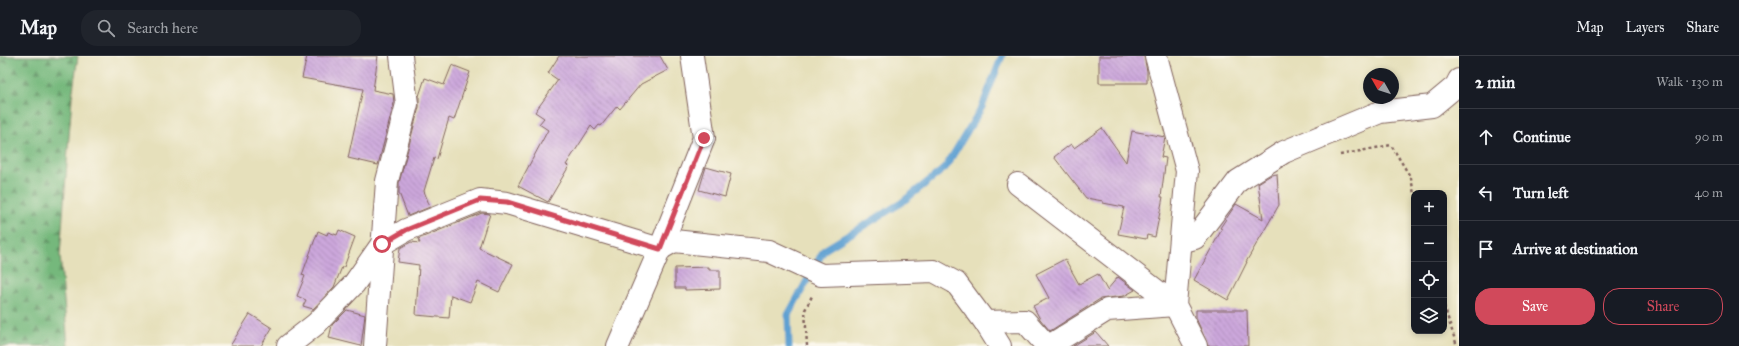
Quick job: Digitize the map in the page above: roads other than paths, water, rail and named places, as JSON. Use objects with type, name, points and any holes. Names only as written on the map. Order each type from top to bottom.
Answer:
[{"type":"street","points":[[375,346],[388,181],[407,104],[401,56]]},
{"type":"street","points":[[618,346],[660,249],[704,138],[692,56]]},
{"type":"street","points":[[1156,56],[1187,171],[1175,305]]},
{"type":"street","points":[[1181,242],[1195,238],[1238,181],[1284,152],[1380,112],[1432,106],[1456,86],[1459,80]]},
{"type":"street","points":[[1018,184],[1175,305],[1196,346]]},
{"type":"street","points":[[288,346],[316,324],[354,284],[382,244],[406,230],[480,200],[507,202],[660,249],[674,241],[769,251],[821,275],[934,271],[956,283],[985,322],[1000,346]]},
{"type":"street","points":[[985,322],[1025,321],[1048,346],[1107,310],[1175,305]]},
{"type":"waterway","points":[[789,346],[788,315],[824,250],[901,203],[945,168],[982,107],[1002,56]]}]
